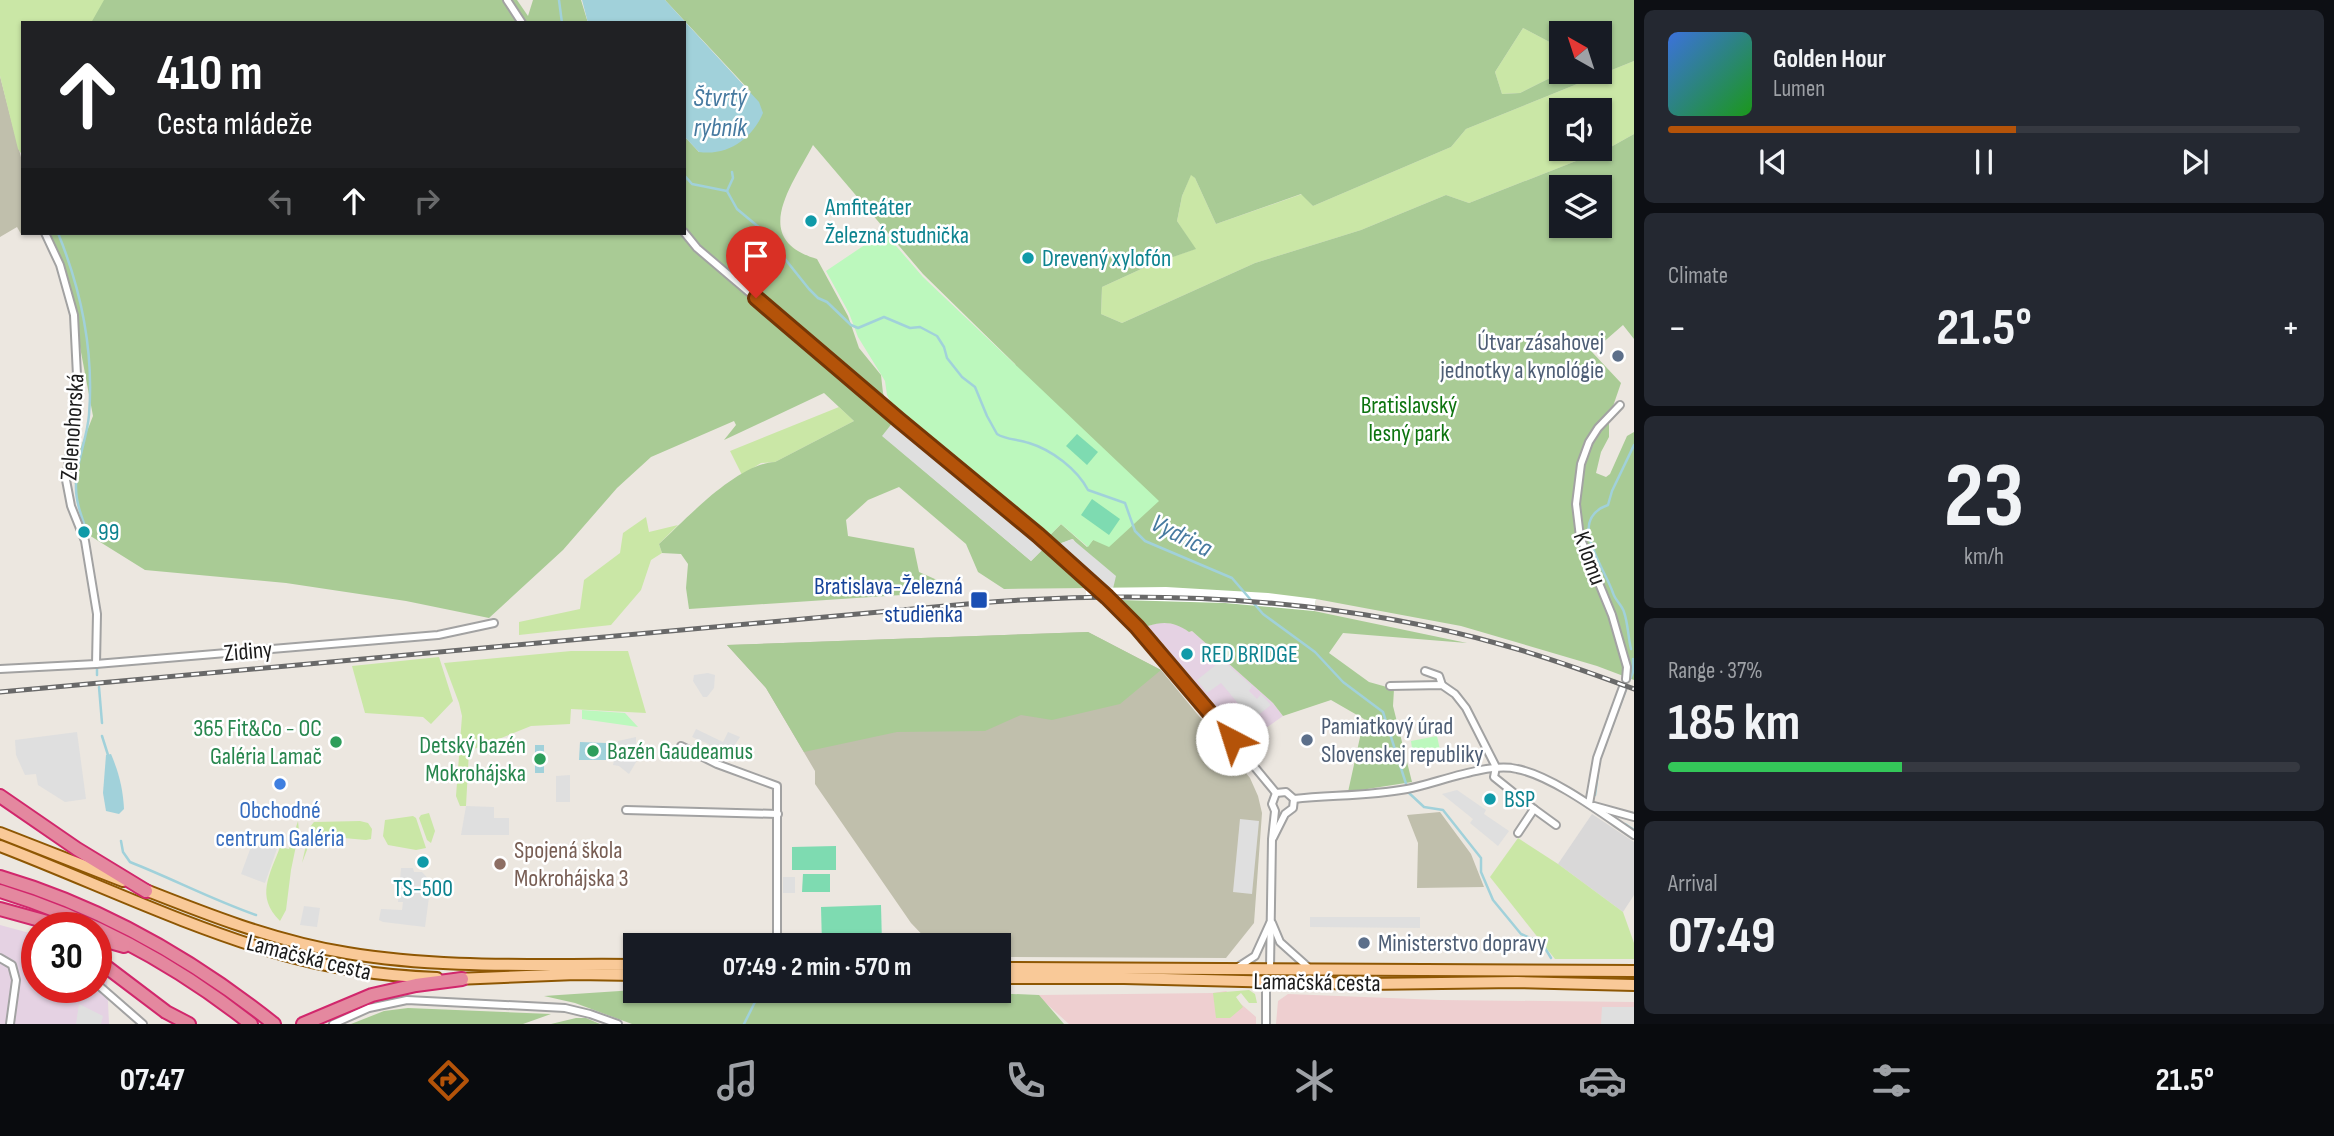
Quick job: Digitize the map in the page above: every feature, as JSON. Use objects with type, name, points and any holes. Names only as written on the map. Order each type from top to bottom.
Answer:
[{"type":"highway","points":[[0,796],[76,849],[146,891]]},
{"type":"highway","points":[[0,877],[68,900],[146,937],[206,974],[274,1024]]},
{"type":"highway","points":[[0,891],[62,912],[138,948],[181,974],[246,1021]]},
{"type":"highway","points":[[2,910],[21,918]]},
{"type":"highway","points":[[2,910],[21,915]]},
{"type":"highway","points":[[112,944],[138,948]]},
{"type":"highway","points":[[112,971],[166,1012],[188,1024]]},
{"type":"highway","points":[[303,1024],[372,995],[416,985],[462,979]]},
{"type":"main road","name":"Lamačská cesta","points":[[0,833],[238,926],[347,953],[430,962],[623,965]]},
{"type":"main road","name":"Lamačská cesta","points":[[0,846],[204,928],[274,952],[367,973],[462,979],[623,975]]},
{"type":"main road","name":"Lamačská cesta","points":[[1011,968],[1634,971]]},
{"type":"main road","points":[[1266,982],[1270,968]]},
{"type":"main road","name":"Lamačská cesta","points":[[1011,978],[1634,985]]},
{"type":"street","points":[[507,0],[521,21]]},
{"type":"street","points":[[686,234],[697,248],[1038,535],[1124,613],[1276,793]]},
{"type":"street","name":"Zelenohorská","points":[[46,235],[60,265],[74,315],[78,396],[66,480],[71,506],[86,547],[97,614],[96,664]]},
{"type":"street","name":"K lomu","points":[[1620,405],[1589,442],[1581,464],[1576,504],[1580,537],[1612,615],[1627,667],[1626,679]]},
{"type":"street","name":"Zidiny","points":[[0,669],[96,664],[438,635],[494,623]]},
{"type":"street","points":[[1425,671],[1439,676],[1442,685]]},
{"type":"street","points":[[1390,686],[1442,685],[1455,694],[1466,708],[1496,767],[1494,776],[1556,825]]},
{"type":"street","points":[[1589,804],[1597,758],[1623,687]]},
{"type":"street","points":[[681,746],[717,764],[777,786],[778,933]]},
{"type":"street","points":[[1276,793],[1286,792],[1294,799],[1405,789],[1496,767],[1517,769],[1538,776],[1589,804],[1634,835]]},
{"type":"street","points":[[1270,968],[1272,839],[1275,811],[1272,801],[1276,793]]},
{"type":"street","points":[[1272,839],[1285,814],[1293,808],[1294,799]]},
{"type":"street","points":[[1589,804],[1634,817]]},
{"type":"street","points":[[1518,833],[1534,809]]},
{"type":"street","points":[[626,810],[778,814]]},
{"type":"street","points":[[1275,811],[1285,814]]},
{"type":"street","points":[[1237,968],[1255,956],[1271,922]]},
{"type":"street","points":[[1271,922],[1280,942],[1311,969]]},
{"type":"street","points":[[0,958],[12,965],[16,980],[10,1024]]},
{"type":"street","points":[[1266,982],[1266,1024]]},
{"type":"street","points":[[112,997],[143,1024]]},
{"type":"street","points":[[332,1024],[369,1008],[407,1000],[565,1008],[618,1024]]},
{"type":"shaded area","points":[[0,76],[21,157],[21,234],[17,227],[0,237]]},
{"type":"shaded area","points":[[894,421],[1045,547],[1031,561],[882,436]]},
{"type":"shaded area","points":[[1072,539],[1116,576],[1112,593],[1056,545]]},
{"type":"shaded area","points":[[1161,622],[1179,625],[1189,632],[1192,631],[1273,703],[1283,716],[1246,742],[1148,626]]},
{"type":"shaded area","points":[[1088,632],[1161,670],[1250,778],[1258,796],[1262,813],[1254,923],[1226,958],[1011,957],[1011,933],[921,933],[815,784],[815,771],[766,688],[727,645]]},
{"type":"shaded area","points":[[1222,660],[1252,686],[1249,691],[1257,699],[1261,694],[1271,705],[1252,720],[1221,683],[1207,693],[1197,680]]},
{"type":"shaded area","points":[[694,675],[715,675],[714,688],[707,697],[703,697],[693,681]]},
{"type":"shaded area","points":[[696,729],[723,742],[728,732],[740,737],[734,746],[743,751],[737,761],[723,755],[722,750],[692,737]]},
{"type":"shaded area","points":[[77,732],[86,799],[65,802],[38,785],[36,774],[25,775],[16,755],[15,740]]},
{"type":"shaded area","points":[[636,737],[636,745],[645,747],[629,774],[613,765],[618,741]]},
{"type":"shaded area","points":[[570,775],[570,802],[556,802],[556,776]]},
{"type":"shaded area","points":[[1457,790],[1486,810],[1484,814],[1509,831],[1498,846],[1470,823],[1473,819],[1442,794]]},
{"type":"shaded area","points":[[466,806],[494,807],[494,818],[509,818],[509,835],[461,835]]},
{"type":"shaded area","points":[[1440,812],[1471,854],[1484,887],[1417,888],[1418,843],[1407,815]]},
{"type":"shaded area","points":[[1592,814],[1634,842],[1634,895],[1623,912],[1558,864]]},
{"type":"shaded area","points":[[1240,819],[1259,821],[1252,894],[1233,892]]},
{"type":"shaded area","points":[[271,843],[278,846],[265,883],[241,874],[252,844],[269,849]]},
{"type":"shaded area","points":[[401,868],[413,868],[414,872],[422,872],[431,882],[425,927],[379,920],[381,909],[402,910],[403,902],[398,902]]},
{"type":"shaded area","points":[[783,877],[795,877],[795,893],[783,893]]},
{"type":"shaded area","points":[[304,906],[320,908],[317,927],[300,925]]},
{"type":"shaded area","points":[[1310,917],[1420,917],[1420,928],[1310,927]]},
{"type":"shaded area","points":[[0,925],[21,931],[21,1003],[108,1003],[109,1024],[0,1024]]},
{"type":"shaded area","points":[[1226,991],[1256,1017],[1256,1024],[1069,1024],[1039,997],[1039,995]]},
{"type":"shaded area","points":[[1288,994],[1440,1000],[1634,1002],[1634,1024],[1276,1024],[1278,1001]]},
{"type":"shaded area","points":[[79,1004],[103,1016],[101,1024],[76,1024]]},
{"type":"shaded area","points":[[1602,1007],[1634,1007],[1634,1024],[1601,1024]]},
{"type":"green space","points":[[0,0],[132,0],[116,21],[21,21],[21,153],[0,76]]},
{"type":"green space","points":[[104,0],[517,0],[528,16],[533,0],[581,0],[587,21],[92,21]]},
{"type":"green space","name":"Bratislavský lesný park","points":[[665,0],[1634,0],[1634,61],[1612,70],[1612,21],[1549,21],[1549,42],[1523,28],[1495,72],[1502,94],[1520,93],[1549,78],[1549,84],[1577,84],[1466,129],[1451,147],[1313,206],[1301,194],[1216,224],[1195,178],[1191,175],[1182,196],[1177,221],[1196,249],[1150,265],[1102,287],[1101,314],[1122,323],[1255,263],[1361,230],[1446,195],[1469,203],[1576,161],[1612,161],[1612,146],[1634,134],[1634,339],[1623,325],[1592,352],[1621,383],[1609,418],[1609,437],[1601,452],[1596,473],[1606,477],[1610,474],[1627,436],[1634,432],[1634,680],[1597,666],[1461,626],[1316,599],[1314,611],[1467,643],[1343,633],[1329,653],[1369,682],[1394,689],[1393,706],[1412,782],[1348,792],[1364,719],[1331,700],[1283,716],[1273,703],[1192,631],[1169,623],[1148,626],[1112,593],[1073,539],[1056,545],[1049,536],[1061,524],[1087,547],[1093,540],[1015,364],[923,274],[813,145],[787,194],[780,225],[785,239],[797,250],[817,259],[848,316],[859,348],[881,375],[883,393],[894,421],[883,436],[1031,561],[1045,547],[1088,588],[1004,589],[978,572],[966,544],[899,487],[868,500],[846,520],[848,536],[914,548],[919,572],[962,591],[689,609],[686,588],[688,564],[681,554],[662,553],[659,544],[729,482],[760,465],[775,462],[854,421],[824,393],[724,440],[736,425],[734,421],[651,457],[617,488],[563,550],[489,618],[406,601],[286,583],[145,570],[84,532],[72,469],[93,416],[74,315],[47,235],[686,235],[686,138],[699,152],[751,92]]},
{"type":"green space","points":[[1523,28],[1549,42],[1549,78],[1520,93],[1502,94],[1495,72]]},
{"type":"green space","points":[[1634,61],[1634,134],[1612,146],[1612,98],[1549,98],[1549,161],[1576,161],[1469,203],[1446,195],[1361,230],[1255,263],[1122,323],[1101,314],[1102,287],[1150,265],[1195,249],[1177,221],[1182,196],[1191,174],[1216,224],[1302,194],[1313,206],[1451,147],[1466,129],[1577,84],[1612,84],[1612,70]]},
{"type":"green space","points":[[884,232],[923,277],[1159,501],[1109,547],[1093,540],[1088,547],[1061,524],[1049,536],[1023,518],[897,414],[887,395],[885,381],[858,337],[849,313],[826,271]]},
{"type":"green space","points":[[839,407],[854,421],[775,462],[761,463],[742,475],[730,451]]},
{"type":"green space","points":[[1077,434],[1098,452],[1087,465],[1066,446]]},
{"type":"green space","points":[[1092,499],[1120,519],[1109,535],[1081,515]]},
{"type":"green space","points":[[646,517],[649,532],[678,525],[659,544],[662,553],[651,560],[641,590],[611,625],[519,635],[519,622],[580,609],[584,580],[620,553],[623,533]]},
{"type":"green space","points":[[1088,632],[1161,670],[1120,704],[1052,720],[1021,715],[985,731],[897,732],[804,752],[766,688],[727,645]]},
{"type":"green space","points":[[571,651],[628,651],[646,713],[571,709],[570,724],[531,726],[469,751],[466,806],[460,806],[456,796],[462,716],[444,663]]},
{"type":"green space","points":[[439,657],[453,701],[431,724],[423,717],[365,713],[352,666]]},
{"type":"green space","points":[[582,710],[625,713],[638,727],[582,719]]},
{"type":"green space","points":[[1437,736],[1440,750],[1413,755],[1411,741]]},
{"type":"green space","points":[[429,813],[435,831],[431,843],[427,840],[419,818]]},
{"type":"green space","points":[[413,816],[426,848],[416,850],[388,845],[383,836],[385,820]]},
{"type":"green space","points":[[298,821],[299,831],[286,910],[280,921],[268,903],[267,885],[280,847],[289,849]]},
{"type":"green space","points":[[314,822],[368,823],[372,829],[371,839],[321,836],[310,842],[302,863],[310,827]]},
{"type":"green space","points":[[1518,838],[1623,912],[1634,943],[1634,959],[1555,959],[1490,877]]},
{"type":"green space","points":[[836,846],[836,870],[792,870],[792,847]]},
{"type":"green space","points":[[803,874],[830,874],[830,892],[802,892]]},
{"type":"green space","points":[[881,905],[882,933],[822,933],[821,907]]},
{"type":"green space","points":[[1553,975],[1634,976],[1634,980],[1553,978]]},
{"type":"green space","points":[[1249,990],[1255,994],[1257,1003],[1249,1003],[1241,993],[1236,997],[1243,1007],[1230,1018],[1216,1018],[1213,993]]},
{"type":"green space","points":[[623,991],[623,1003],[1011,1003],[1011,994],[1039,995],[1064,1024],[632,1024],[575,1003],[544,996]]},
{"type":"green space","points":[[408,1008],[551,1014],[523,1024],[351,1024],[384,1011]]},
{"type":"green space","points":[[586,1018],[600,1024],[551,1024]]},
{"type":"water","name":"Štvrtý rybník","points":[[582,0],[665,0],[684,21],[587,21]]},
{"type":"water","name":"Štvrtý rybník","points":[[686,23],[759,102],[763,113],[752,131],[738,144],[720,151],[699,152],[686,138]]},
{"type":"water","name":"Bazén Gaudeamus","points":[[580,742],[606,743],[606,760],[579,760]]},
{"type":"water","name":"Detský bazén Mokrohájska","points":[[535,745],[544,745],[544,773],[535,773]]},
{"type":"water","points":[[111,754],[123,795],[124,809],[119,814],[106,811],[103,793],[106,755]]},
{"type":"pier","points":[[1166,587],[1268,593],[1316,599],[1314,611],[1225,603],[1086,599],[1086,588]]},
{"type":"waterway","name":"Vydrica","points":[[559,0],[562,21]]},
{"type":"waterway","points":[[727,191],[733,178],[732,172]]},
{"type":"waterway","name":"Vydrica","points":[[686,177],[692,184],[727,191],[737,209],[761,229],[809,289],[851,325],[858,328],[884,317],[910,328],[920,327],[937,336],[947,358],[962,377],[975,387],[997,434],[1046,450],[1071,468],[1088,490],[1125,503],[1135,531],[1145,541],[1232,578],[1263,614],[1315,652],[1343,682],[1383,712],[1409,793],[1424,807],[1443,810],[1481,858],[1481,872],[1493,900],[1521,934],[1542,943],[1551,958]]},
{"type":"waterway","points":[[59,235],[74,277],[88,345],[89,415],[77,470],[76,488],[78,506],[88,535]]},
{"type":"waterway","points":[[1631,649],[1624,612],[1596,557],[1589,532],[1590,521],[1596,512],[1608,505],[1634,445]]},
{"type":"waterway","points":[[1630,679],[1633,659]]},
{"type":"waterway","points":[[97,667],[97,675]]},
{"type":"waterway","points":[[99,687],[102,723]]},
{"type":"waterway","points":[[1603,751],[1626,689]]},
{"type":"waterway","points":[[102,736],[108,755]]},
{"type":"waterway","points":[[1595,795],[1599,764]]},
{"type":"waterway","points":[[1625,824],[1634,830]]},
{"type":"waterway","points":[[121,841],[123,852],[130,862],[256,915]]},
{"type":"waterway","points":[[744,1024],[754,1003]]},
{"type":"railway","points":[[0,692],[978,603],[1110,597],[1242,601],[1374,616],[1503,645],[1634,689]]},
{"type":"place","name":"Amfiteáter Železná studnička","points":[[811,221]]},
{"type":"place","name":"Drevený xylofón","points":[[1028,258]]},
{"type":"place","name":"Útvar zásahovej jednotky a kynológie","points":[[1618,356]]},
{"type":"place","name":"99","points":[[84,532]]},
{"type":"place","name":"Bratislava-Železná studienka","points":[[979,600]]},
{"type":"place","name":"RED BRIDGE","points":[[1187,654]]},
{"type":"place","name":"Pamiatkový úrad Slovenskej republiky","points":[[1307,740]]},
{"type":"place","name":"365 Fit&Co - OC Galéria Lamač","points":[[336,742]]},
{"type":"place","name":"Bazén Gaudeamus","points":[[593,751]]},
{"type":"place","name":"Detský bazén Mokrohájska","points":[[540,759]]},
{"type":"place","name":"Obchodné centrum Galéria","points":[[280,784]]},
{"type":"place","name":"BSP","points":[[1490,799]]},
{"type":"place","name":"TS-500","points":[[423,862]]},
{"type":"place","name":"Spojená škola Mokrohájska 3","points":[[500,864]]},
{"type":"place","name":"Ministerstvo dopravy","points":[[1364,943]]},
{"type":"route","points":[[756,298],[1038,535],[1107,597],[1137,627],[1232,739]]}]
